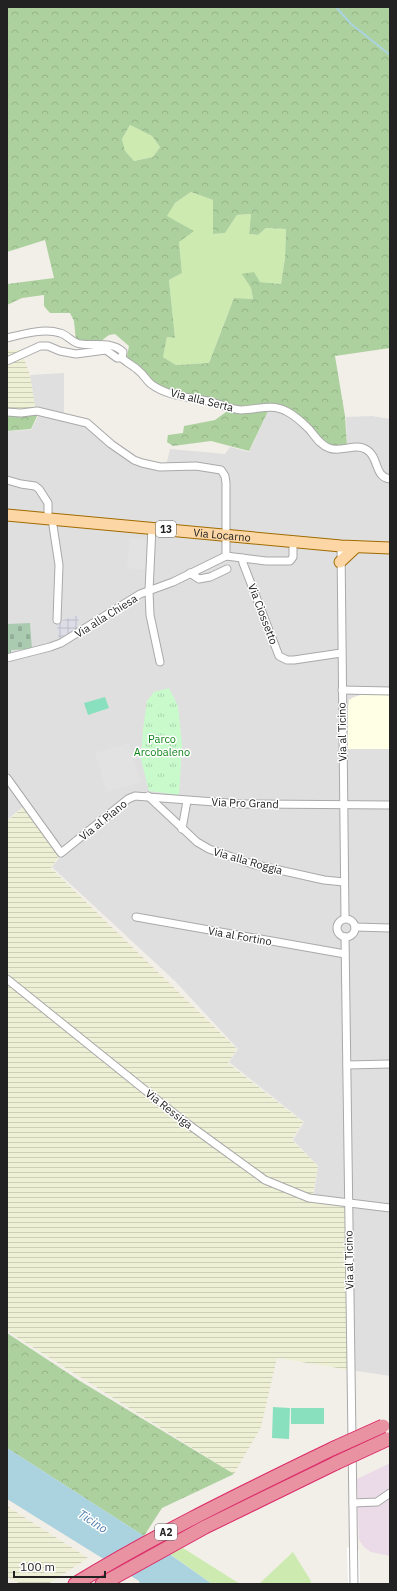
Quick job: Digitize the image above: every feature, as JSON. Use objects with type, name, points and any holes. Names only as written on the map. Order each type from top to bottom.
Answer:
[{"type":"highway","name":"A2","points":[[74,1584],[172,1529],[260,1484],[387,1424]]},
{"type":"highway","name":"A2","points":[[102,1584],[175,1543],[274,1492],[389,1438]]},
{"type":"main road","name":"Via Locarno","points":[[7,515],[293,540],[341,546],[390,548]]},
{"type":"main road","points":[[340,562],[356,546]]},
{"type":"street","name":"Via alla Serta","points":[[7,338],[28,333],[54,332],[65,335],[78,344],[105,344],[117,348],[123,352],[122,358],[139,371],[153,385],[175,394],[212,402],[229,409],[250,410],[271,407],[284,410],[304,424],[328,448],[335,449],[358,447],[369,451],[373,456],[380,474],[385,478],[390,479]]},
{"type":"street","points":[[7,362],[33,349],[44,346],[76,354],[106,350],[117,358],[122,358]]},
{"type":"street","points":[[7,412],[21,413],[37,411],[87,423],[111,444],[134,460],[142,463],[160,467],[196,466],[221,470],[226,479],[226,556],[266,561],[291,561],[293,558],[293,540]]},
{"type":"street","points":[[7,480],[35,486],[39,489],[48,503],[59,565],[57,620]]},
{"type":"street","points":[[152,528],[149,591],[150,621],[160,662]]},
{"type":"street","name":"Via al Ticino","points":[[341,546],[344,918]]},
{"type":"street","name":"Via alla Chiesa","points":[[7,658],[44,649],[61,643],[140,594],[173,582],[226,556]]},
{"type":"street","name":"Via Ciossetto","points":[[242,558],[279,656],[287,660],[294,660],[341,653]]},
{"type":"street","points":[[190,573],[199,579],[210,577],[227,569]]},
{"type":"street","points":[[342,690],[390,691]]},
{"type":"street","name":"Via al Piano","points":[[7,778],[61,854],[131,797],[148,796]]},
{"type":"street","name":"Via Pro Grand","points":[[148,796],[187,801],[257,805],[390,805]]},
{"type":"street","name":"Via alla Roggia","points":[[148,796],[182,829],[205,847],[252,864],[324,880],[344,882]]},
{"type":"street","points":[[182,829],[187,801]]},
{"type":"street","name":"Via al Fortino","points":[[136,917],[345,954]]},
{"type":"street","points":[[344,918],[352,920],[355,928],[352,934],[345,937],[338,933],[336,928],[339,921],[344,918]]},
{"type":"street","points":[[355,928],[390,928]]},
{"type":"street","name":"Via al Ticino","points":[[345,937],[354,1584]]},
{"type":"street","name":"Via Ressiga","points":[[7,979],[181,1119],[261,1177],[309,1198],[390,1208]]},
{"type":"street","points":[[347,1065],[390,1064]]},
{"type":"street","points":[[353,1504],[377,1502],[390,1493]]},
{"type":"shaded area","points":[[7,348],[8,350],[21,350],[30,375],[35,407],[21,411],[7,408]]},
{"type":"shaded area","points":[[64,373],[64,418],[90,425],[129,457],[166,466],[170,449],[225,454],[230,447],[249,452],[269,409],[280,410],[347,450],[346,417],[372,416],[390,419],[390,1376],[351,1370],[313,1199],[318,1166],[293,1140],[304,1122],[229,1062],[238,1049],[175,981],[52,867],[62,855],[25,805],[7,820],[7,431],[31,430],[39,414],[35,407],[30,375]]},
{"type":"shaded area","points":[[130,538],[147,540],[146,570],[127,568]]},
{"type":"shaded area","points":[[79,615],[77,626],[80,629],[59,640],[56,622]]},
{"type":"shaded area","points":[[364,694],[390,695],[390,749],[347,749],[349,700]]},
{"type":"shaded area","points":[[129,743],[141,782],[106,792],[95,753]]},
{"type":"shaded area","points":[[25,806],[60,855],[51,868],[237,1049],[228,1063],[303,1122],[292,1140],[318,1166],[312,1200],[349,1203],[350,1370],[277,1358],[261,1427],[234,1474],[7,1331],[7,821]]},
{"type":"shaded area","points":[[390,1463],[390,1556],[371,1552],[364,1547],[359,1540],[357,1479]]},
{"type":"shaded area","points":[[7,1506],[88,1558],[48,1584],[21,1584],[7,1577]]},
{"type":"green space","points":[[7,7],[390,7],[390,348],[335,356],[345,416],[347,446],[327,445],[296,416],[269,409],[249,451],[211,441],[173,446],[167,442],[168,435],[183,433],[184,426],[215,420],[226,412],[227,403],[211,398],[175,393],[154,382],[129,360],[127,356],[129,346],[115,334],[109,335],[101,341],[76,341],[74,321],[70,313],[50,313],[44,306],[44,295],[22,298],[7,305],[7,284],[54,278],[45,240],[7,252]],"holes":[[[130,125],[152,136],[160,147],[153,157],[134,161],[125,151],[122,139]],[[191,192],[213,200],[213,234],[225,233],[237,215],[251,214],[249,234],[258,235],[266,228],[286,229],[285,258],[281,284],[260,282],[254,272],[242,274],[251,288],[253,299],[234,298],[209,363],[176,365],[163,357],[167,337],[175,338],[169,280],[182,273],[179,242],[194,231],[167,216],[175,203]]]},
{"type":"green space","points":[[130,125],[152,136],[160,147],[153,157],[134,161],[124,151],[122,139]]},
{"type":"green space","points":[[191,192],[213,200],[213,234],[225,233],[237,215],[251,214],[249,234],[258,235],[266,228],[286,229],[285,258],[281,284],[260,282],[243,274],[251,288],[253,299],[234,298],[209,363],[176,365],[163,357],[167,337],[175,338],[169,280],[182,273],[179,242],[166,216],[175,203]]},
{"type":"green space","points":[[7,414],[38,414],[31,429],[7,431]]},
{"type":"green space","points":[[30,623],[32,649],[11,650],[11,654],[7,654],[7,624]]},
{"type":"green space","name":"Parco Arcobaleno","points":[[169,688],[178,706],[182,745],[179,795],[149,791],[141,759],[147,701],[154,692]]},
{"type":"green space","points":[[105,697],[109,708],[88,715],[84,703]]},
{"type":"green space","points":[[7,1333],[80,1381],[234,1474],[162,1508],[144,1536],[7,1448]]},
{"type":"green space","points":[[273,1407],[290,1408],[289,1439],[272,1438]]},
{"type":"green space","points":[[291,1408],[324,1408],[324,1424],[291,1424]]},
{"type":"green space","points":[[183,1548],[240,1584],[212,1584],[170,1554]]},
{"type":"green space","points":[[293,1552],[311,1581],[310,1584],[259,1584]]},
{"type":"water","name":"Ticino","points":[[7,1448],[144,1536],[212,1584],[140,1584],[139,1581],[7,1499]]},
{"type":"pier","points":[[347,1547],[359,1551],[360,1584],[348,1584]]},
{"type":"waterway","points":[[336,7],[350,23],[390,55]]}]
